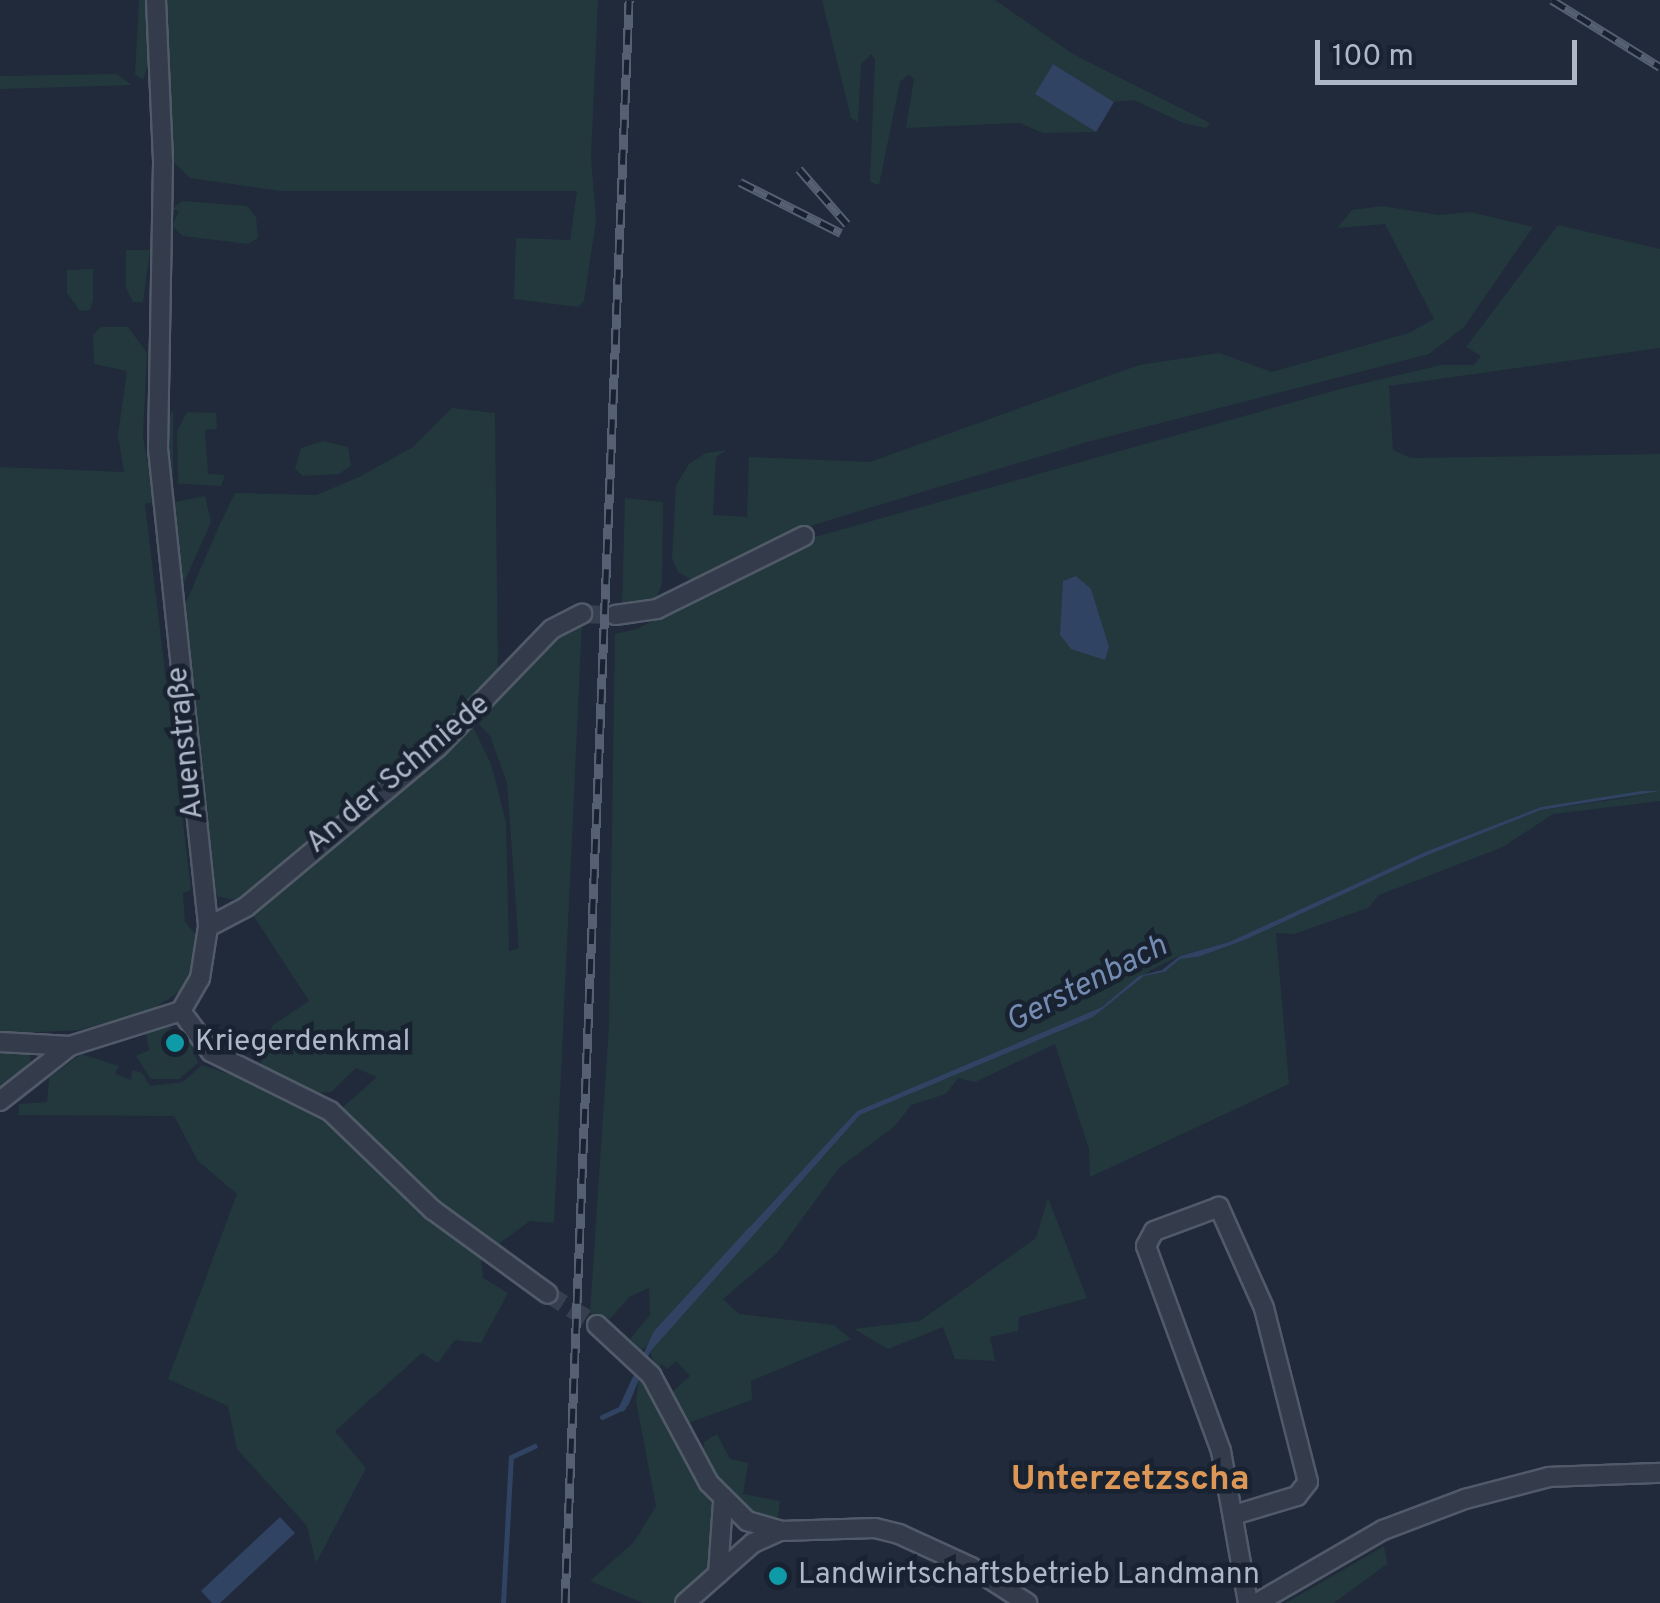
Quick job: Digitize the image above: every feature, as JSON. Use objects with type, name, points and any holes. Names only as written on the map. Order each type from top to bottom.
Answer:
[{"type":"street","name":"Auenstraße","points":[[156,0],[163,162],[158,464],[208,927],[200,978],[181,1011]]},
{"type":"street","points":[[615,615],[656,609],[804,536]]},
{"type":"street","name":"An der Schmiede","points":[[208,927],[246,907],[437,748],[552,629],[582,614]]},
{"type":"street","points":[[0,1101],[70,1046],[181,1011],[212,1052],[330,1111],[433,1210],[548,1294]]},
{"type":"street","points":[[0,1042],[70,1046]]},
{"type":"street","points":[[1234,1515],[1297,1496],[1308,1482],[1264,1308],[1219,1207],[1154,1231],[1146,1246],[1195,1369],[1234,1515],[1248,1603]]},
{"type":"street","points":[[597,1325],[630,1352],[650,1375],[722,1503],[747,1521],[780,1531],[875,1528],[899,1534],[971,1566],[1027,1603]]},
{"type":"street","points":[[1257,1603],[1383,1530],[1549,1477],[1660,1472]]},
{"type":"street","points":[[718,1574],[722,1503]]},
{"type":"street","points":[[684,1603],[753,1543],[780,1531]]},
{"type":"green space","points":[[139,0],[147,0],[150,59],[143,80],[135,74]]},
{"type":"green space","points":[[164,0],[598,0],[591,157],[596,220],[584,301],[578,307],[514,299],[516,238],[570,240],[577,191],[281,191],[190,178],[171,159]]},
{"type":"green space","points":[[822,0],[995,0],[1073,54],[1210,123],[1206,128],[1183,123],[1134,100],[1114,102],[1053,64],[1036,94],[1096,132],[1043,133],[1020,123],[906,128],[914,79],[909,74],[900,82],[879,185],[870,182],[875,59],[871,54],[861,64],[858,122],[851,118]]},
{"type":"green space","points":[[117,74],[132,85],[0,89],[0,76]]},
{"type":"green space","points":[[182,201],[247,206],[256,217],[258,238],[248,244],[183,236],[172,226],[179,211],[172,209]]},
{"type":"green space","points":[[1382,206],[1438,215],[1470,212],[1533,227],[1464,327],[1429,354],[1091,441],[859,511],[779,536],[696,582],[678,572],[672,559],[676,485],[689,464],[706,453],[727,450],[716,457],[713,515],[747,517],[749,457],[870,462],[1139,365],[1219,353],[1272,372],[1409,333],[1434,319],[1385,224],[1337,228],[1352,210]]},
{"type":"green space","points":[[1558,225],[1660,249],[1660,348],[1389,386],[1393,450],[1411,458],[1660,454],[1660,801],[1553,814],[1503,847],[1379,895],[1368,908],[1294,934],[1276,933],[1289,1084],[1090,1177],[1089,1149],[1055,1044],[975,1082],[958,1078],[946,1094],[911,1105],[895,1126],[839,1168],[777,1253],[723,1299],[739,1314],[834,1325],[851,1339],[751,1381],[752,1400],[688,1423],[670,1394],[690,1376],[676,1361],[667,1369],[661,1363],[659,1376],[650,1352],[860,1115],[1093,1017],[1144,976],[1165,972],[1180,959],[1198,957],[1247,939],[1428,855],[1541,810],[1654,794],[1541,807],[1425,852],[1229,942],[1179,956],[1151,970],[1102,1007],[857,1111],[642,1351],[630,1339],[650,1315],[649,1288],[629,1297],[610,1319],[590,1313],[609,1026],[615,634],[637,629],[808,539],[1340,389],[1441,365],[1474,365],[1481,356],[1466,347]]},
{"type":"green space","points":[[126,250],[150,250],[143,302],[133,302],[126,288]]},
{"type":"green space","points":[[93,269],[90,310],[80,311],[67,293],[67,270]]},
{"type":"green space","points":[[101,327],[128,327],[147,353],[143,436],[154,502],[145,504],[191,890],[183,893],[185,922],[197,936],[196,958],[180,991],[150,1011],[79,1030],[0,1034],[0,467],[124,472],[118,435],[127,371],[94,364],[93,335]]},
{"type":"green space","points":[[452,408],[495,413],[498,682],[241,901],[214,896],[181,614],[235,493],[316,495],[413,447]]},
{"type":"green space","points":[[173,410],[173,483],[178,483],[177,431],[187,412],[216,413],[217,429],[205,430],[208,474],[225,475],[221,486],[169,483],[165,424]]},
{"type":"green space","points":[[323,441],[348,447],[351,466],[339,474],[303,476],[295,469],[301,448]]},
{"type":"green space","points":[[205,496],[211,522],[179,594],[170,503]]},
{"type":"green space","points":[[625,498],[663,502],[662,584],[656,599],[638,608],[622,607]]},
{"type":"green space","points":[[582,622],[554,1223],[530,1221],[493,1248],[420,1189],[341,1109],[377,1077],[356,1068],[331,1092],[319,1093],[260,1066],[273,1025],[309,1001],[251,912],[473,727],[491,764],[506,822],[509,951],[519,948],[507,783],[490,736],[477,722],[547,645]]},
{"type":"green space","points":[[169,1027],[190,1041],[198,1063],[179,1079],[151,1079],[136,1056],[149,1050],[146,1034]]},
{"type":"green space","points":[[0,1049],[30,1050],[31,1071],[0,1088]]},
{"type":"green space","points":[[81,1054],[119,1066],[115,1074],[131,1080],[132,1070],[142,1073],[150,1086],[183,1082],[202,1065],[260,1084],[332,1121],[403,1196],[481,1260],[483,1278],[508,1293],[481,1343],[455,1340],[438,1363],[422,1353],[335,1431],[366,1468],[316,1563],[307,1526],[237,1449],[228,1406],[168,1379],[237,1194],[198,1161],[174,1116],[18,1115],[19,1104],[47,1102],[49,1078]]},
{"type":"green space","points":[[1048,1198],[1087,1298],[1019,1317],[1018,1331],[990,1337],[995,1361],[955,1359],[943,1327],[888,1349],[854,1329],[920,1321],[1036,1238]]},
{"type":"green space","points":[[639,1377],[713,1505],[712,1567],[677,1603],[643,1603],[590,1581],[634,1542],[656,1506],[636,1401]]},
{"type":"green space","points":[[717,1434],[730,1459],[748,1463],[743,1494],[780,1501],[778,1518],[743,1508],[718,1482],[703,1453],[704,1442]]},
{"type":"green space","points":[[1384,1546],[1387,1564],[1334,1603],[1286,1603]]},
{"type":"water","points":[[1053,64],[1114,102],[1096,132],[1035,94]]},
{"type":"water","points":[[1076,576],[1091,589],[1109,647],[1105,660],[1071,649],[1060,635],[1063,581]]},
{"type":"water","points":[[1660,791],[1541,810],[1428,855],[1247,939],[1198,957],[1180,959],[1165,972],[1144,976],[1093,1017],[860,1115],[650,1352],[629,1404],[623,1412],[619,1407],[654,1331],[857,1111],[1102,1007],[1139,976],[1162,970],[1180,956],[1229,942],[1425,852],[1541,807]]},
{"type":"water","points":[[280,1517],[295,1533],[220,1603],[212,1603],[201,1591]]},
{"type":"waterway","name":"Gerstenbach","points":[[679,1307],[749,1230]]},
{"type":"waterway","name":"Gerstenbach","points":[[602,1417],[623,1407]]},
{"type":"waterway","name":"Gerstenbach","points":[[503,1603],[511,1457],[535,1446]]},
{"type":"tunnel","points":[[582,614],[615,615]]},
{"type":"tunnel","points":[[548,1294],[597,1325]]},
{"type":"railway","points":[[565,1603],[629,0]]},
{"type":"railway","points":[[1552,0],[1660,67]]},
{"type":"railway","points":[[799,169],[847,224]]},
{"type":"railway","points":[[740,182],[841,233]]},
{"type":"place","name":"Kriegerdenkmal","points":[[175,1043]]},
{"type":"place","name":"Landwirtschaftsbetrieb Landmann","points":[[778,1576]]},
{"type":"district","name":"Unterzetzscha","points":[[1130,1480]]}]
